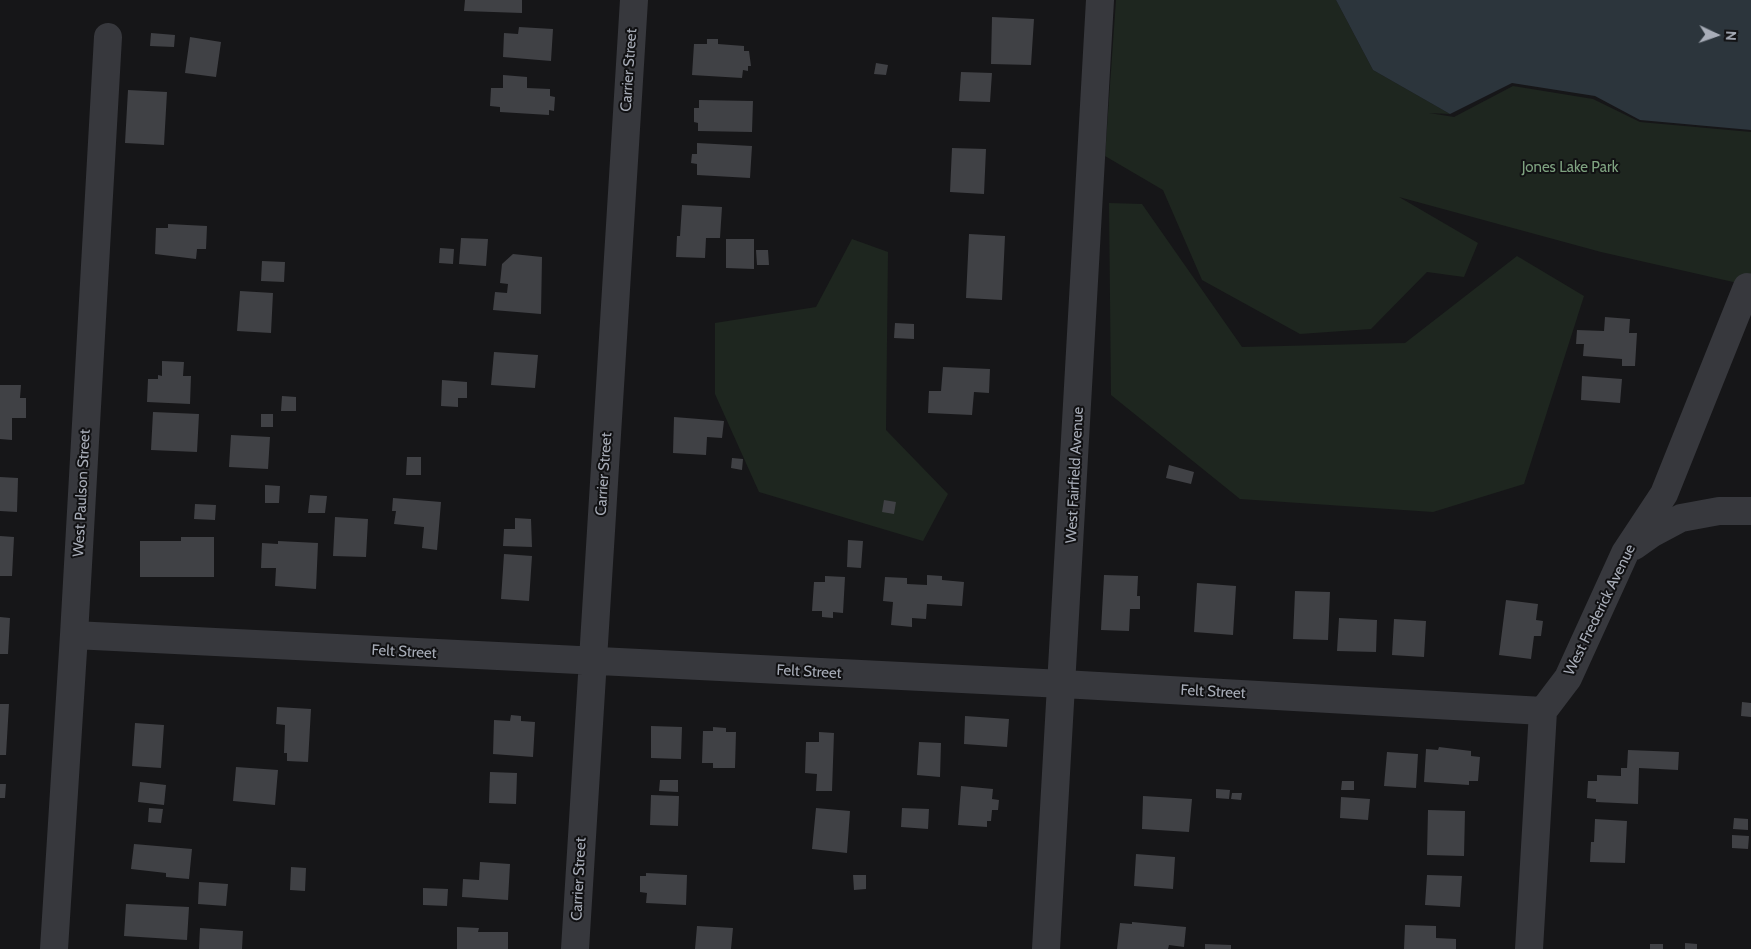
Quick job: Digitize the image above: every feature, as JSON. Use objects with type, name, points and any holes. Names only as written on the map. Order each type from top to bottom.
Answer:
[{"type":"street","name":"Carrier Street","points":[[575,949],[634,0]]},
{"type":"street","name":"West Fairfield Avenue","points":[[1046,949],[1063,684],[1100,0]]},
{"type":"street","name":"West Paulson Street","points":[[54,949],[108,37]]},
{"type":"street","name":"West Frederick Avenue","points":[[1543,711],[1568,678],[1625,553],[1664,494],[1747,287]]},
{"type":"street","points":[[1625,553],[1651,534],[1681,518],[1719,511],[1751,511]]},
{"type":"street","name":"Felt Street","points":[[74,634],[1063,684],[1543,711]]},
{"type":"street","points":[[1529,949],[1543,711]]},
{"type":"green space","name":"Jones Lake Park","points":[[1116,0],[1336,0],[1373,70],[1450,114],[1429,113],[1454,117],[1513,86],[1593,99],[1640,122],[1751,132],[1751,286],[1601,252],[1399,197],[1478,243],[1464,277],[1427,272],[1371,329],[1300,334],[1202,280],[1163,190],[1105,156]]},
{"type":"green space","points":[[1109,203],[1142,204],[1242,347],[1405,343],[1517,256],[1584,296],[1524,484],[1433,512],[1240,499],[1111,395]]},
{"type":"green space","points":[[852,239],[888,252],[886,430],[948,494],[923,541],[759,492],[715,394],[715,323],[816,307]]},
{"type":"shaded area","points":[[1336,0],[1751,0],[1751,130],[1640,120],[1595,96],[1512,83],[1450,114],[1373,70]]},
{"type":"building","points":[[465,0],[522,0],[522,13],[464,11]]},
{"type":"building","points":[[992,17],[1034,19],[1031,65],[991,64]]},
{"type":"building","points":[[519,27],[553,29],[551,61],[503,57],[504,33],[518,34]]},
{"type":"building","points":[[151,33],[175,35],[174,47],[150,46]]},
{"type":"building","points":[[190,37],[221,42],[216,77],[185,73]]},
{"type":"building","points":[[707,39],[718,39],[718,44],[744,46],[744,51],[749,51],[751,66],[748,66],[748,71],[743,70],[742,78],[692,75],[694,44],[707,44]]},
{"type":"building","points":[[876,63],[888,65],[886,75],[874,74]]},
{"type":"building","points":[[961,72],[992,73],[990,102],[959,101]]},
{"type":"building","points":[[503,75],[527,77],[527,88],[550,89],[550,96],[555,97],[554,111],[549,110],[549,115],[500,112],[500,107],[490,106],[491,88],[503,88]]},
{"type":"building","points":[[128,90],[167,92],[164,145],[125,143]]},
{"type":"building","points":[[699,100],[753,101],[752,132],[698,131],[698,123],[694,122],[694,108],[699,108]]},
{"type":"building","points":[[697,143],[752,146],[750,178],[697,175],[697,164],[691,163],[692,154],[697,154]]},
{"type":"building","points":[[952,148],[986,149],[984,194],[950,192]]},
{"type":"building","points":[[682,205],[722,207],[720,238],[706,238],[705,258],[676,257],[677,236],[680,236]]},
{"type":"building","points":[[168,224],[207,226],[206,249],[197,249],[196,259],[155,254],[156,228],[168,228]]},
{"type":"building","points":[[969,234],[1005,236],[1002,300],[966,298]]},
{"type":"building","points":[[461,238],[488,239],[486,266],[459,264]]},
{"type":"building","points":[[726,239],[754,239],[754,269],[726,268]]},
{"type":"building","points":[[440,248],[454,249],[453,264],[439,263]]},
{"type":"building","points":[[756,250],[768,250],[769,265],[757,265]]},
{"type":"building","points":[[513,254],[542,257],[541,314],[493,310],[495,292],[507,293],[508,284],[500,283],[502,264]]},
{"type":"building","points":[[262,261],[285,262],[284,282],[261,281]]},
{"type":"building","points":[[240,291],[273,293],[271,333],[237,331]]},
{"type":"building","points":[[1605,317],[1630,319],[1629,333],[1637,333],[1635,366],[1622,366],[1622,359],[1583,356],[1584,344],[1576,344],[1577,330],[1604,331]]},
{"type":"building","points":[[895,323],[914,324],[914,339],[894,338]]},
{"type":"building","points":[[494,352],[538,355],[535,388],[491,385]]},
{"type":"building","points":[[162,361],[184,362],[183,376],[191,376],[190,404],[147,402],[148,379],[158,379],[158,375],[162,376]]},
{"type":"building","points":[[943,367],[990,369],[989,393],[974,392],[972,415],[928,413],[929,391],[941,391]]},
{"type":"building","points":[[1582,376],[1622,379],[1620,403],[1581,400]]},
{"type":"building","points":[[442,380],[467,382],[467,398],[458,398],[458,407],[441,406]]},
{"type":"building","points":[[0,385],[21,385],[20,398],[26,398],[26,418],[12,418],[12,440],[0,439]]},
{"type":"building","points":[[282,396],[296,397],[296,411],[281,411]]},
{"type":"building","points":[[153,412],[199,414],[197,452],[151,450]]},
{"type":"building","points":[[261,414],[273,414],[273,427],[261,427]]},
{"type":"building","points":[[674,417],[724,421],[722,438],[707,437],[706,455],[673,453]]},
{"type":"building","points":[[231,435],[270,437],[268,469],[229,467]]},
{"type":"building","points":[[407,457],[421,457],[421,475],[406,475]]},
{"type":"building","points":[[732,458],[743,459],[742,470],[731,468]]},
{"type":"building","points":[[1169,465],[1194,472],[1191,484],[1166,478]]},
{"type":"building","points":[[0,477],[18,478],[17,512],[0,511]]},
{"type":"building","points":[[265,485],[280,486],[279,503],[265,503]]},
{"type":"building","points":[[310,495],[327,496],[325,513],[308,513]]},
{"type":"building","points":[[393,498],[441,502],[437,550],[422,548],[424,527],[394,524],[396,511],[392,511]]},
{"type":"building","points":[[884,500],[896,502],[894,514],[882,512]]},
{"type":"building","points":[[195,504],[216,505],[215,520],[194,519]]},
{"type":"building","points":[[335,517],[368,519],[366,557],[333,556]]},
{"type":"building","points":[[515,518],[531,519],[532,547],[503,546],[504,529],[515,529]]},
{"type":"building","points":[[0,536],[14,537],[12,576],[0,576]]},
{"type":"building","points":[[181,537],[214,537],[214,577],[140,577],[140,541],[181,541]]},
{"type":"building","points":[[848,540],[863,541],[861,568],[847,567]]},
{"type":"building","points":[[278,541],[318,543],[316,589],[275,586],[276,568],[261,568],[262,543],[278,544]]},
{"type":"building","points":[[504,554],[532,556],[529,601],[501,599]]},
{"type":"building","points":[[927,575],[942,576],[942,580],[964,582],[962,606],[927,604],[926,619],[912,618],[912,627],[891,625],[893,602],[883,601],[885,577],[907,578],[907,584],[927,585]]},
{"type":"building","points":[[1104,575],[1138,576],[1137,596],[1140,596],[1140,609],[1130,609],[1129,631],[1101,630]]},
{"type":"building","points":[[825,576],[845,577],[843,613],[833,612],[833,618],[822,617],[822,611],[812,611],[814,582],[825,582]]},
{"type":"building","points":[[1197,583],[1236,586],[1233,635],[1194,632]]},
{"type":"building","points":[[1295,591],[1330,592],[1328,640],[1293,639]]},
{"type":"building","points":[[1506,600],[1538,604],[1536,620],[1543,621],[1541,636],[1534,636],[1531,659],[1499,655]]},
{"type":"building","points":[[0,617],[10,618],[8,654],[0,654]]},
{"type":"building","points":[[1339,618],[1377,620],[1376,652],[1337,651]]},
{"type":"building","points":[[1394,619],[1426,621],[1424,657],[1392,655]]},
{"type":"building","points":[[1742,702],[1751,703],[1751,717],[1741,716]]},
{"type":"building","points":[[0,704],[9,704],[6,755],[0,755]]},
{"type":"building","points":[[277,707],[311,709],[308,762],[287,761],[287,753],[284,753],[285,725],[276,724]]},
{"type":"building","points":[[511,715],[521,716],[521,721],[535,722],[533,757],[493,754],[494,720],[510,721]]},
{"type":"building","points":[[965,716],[1009,719],[1007,747],[964,744]]},
{"type":"building","points":[[135,723],[164,725],[161,768],[132,766]]},
{"type":"building","points":[[651,726],[682,727],[681,759],[651,758]]},
{"type":"building","points":[[713,727],[726,728],[726,732],[736,732],[735,768],[713,768],[713,763],[702,763],[703,731],[713,731]]},
{"type":"building","points":[[819,732],[834,733],[832,791],[816,791],[817,774],[805,773],[806,742],[819,742]]},
{"type":"building","points":[[919,742],[941,743],[940,777],[917,775]]},
{"type":"building","points":[[1439,747],[1471,751],[1471,756],[1480,757],[1478,781],[1469,781],[1469,785],[1424,782],[1426,749],[1438,750]]},
{"type":"building","points":[[1628,750],[1679,752],[1678,770],[1639,768],[1638,804],[1596,802],[1596,799],[1587,798],[1588,781],[1597,781],[1597,775],[1621,776],[1621,768],[1627,768]]},
{"type":"building","points":[[1387,752],[1418,754],[1416,788],[1384,786]]},
{"type":"building","points":[[236,767],[278,770],[275,805],[233,801]]},
{"type":"building","points":[[490,772],[517,773],[516,804],[489,803]]},
{"type":"building","points":[[660,780],[678,780],[678,792],[659,791]]},
{"type":"building","points":[[1342,781],[1354,781],[1354,790],[1341,790]]},
{"type":"building","points":[[140,782],[166,785],[164,805],[138,802]]},
{"type":"building","points":[[0,784],[6,784],[5,798],[0,798]]},
{"type":"building","points":[[961,786],[993,789],[992,799],[999,800],[998,810],[992,810],[991,821],[987,821],[987,827],[958,825]]},
{"type":"building","points":[[1216,789],[1230,790],[1229,799],[1216,798]]},
{"type":"building","points":[[1232,793],[1242,793],[1241,800],[1231,799]]},
{"type":"building","points":[[651,795],[679,796],[678,826],[650,825]]},
{"type":"building","points":[[1143,796],[1192,799],[1189,832],[1142,829]]},
{"type":"building","points":[[1341,797],[1370,799],[1368,820],[1340,818]]},
{"type":"building","points":[[149,808],[163,809],[161,823],[148,822]]},
{"type":"building","points":[[816,808],[850,811],[847,853],[812,849]]},
{"type":"building","points":[[902,808],[929,809],[928,829],[901,827]]},
{"type":"building","points":[[1428,810],[1465,811],[1464,856],[1427,855]]},
{"type":"building","points":[[1734,818],[1748,819],[1748,830],[1733,829]]},
{"type":"building","points":[[1595,819],[1627,821],[1625,863],[1590,862],[1591,842],[1594,842]]},
{"type":"building","points":[[1732,835],[1749,836],[1748,849],[1732,848]]},
{"type":"building","points":[[134,844],[192,849],[189,879],[166,877],[166,873],[131,869]]},
{"type":"building","points":[[1136,854],[1175,857],[1173,889],[1134,886]]},
{"type":"building","points":[[480,862],[510,864],[508,900],[462,897],[463,879],[479,880]]},
{"type":"building","points":[[291,867],[306,868],[305,891],[290,890]]},
{"type":"building","points":[[646,873],[687,875],[686,905],[646,903],[647,893],[640,892],[640,876],[646,876]]},
{"type":"building","points":[[853,875],[866,875],[866,889],[854,890]]},
{"type":"building","points":[[1427,875],[1462,876],[1460,907],[1425,905]]},
{"type":"building","points":[[199,882],[228,884],[226,906],[198,904]]},
{"type":"building","points":[[423,888],[448,889],[447,906],[423,905]]},
{"type":"building","points":[[126,904],[189,907],[187,940],[124,936]]},
{"type":"building","points":[[1132,922],[1186,927],[1184,947],[1169,945],[1168,949],[1117,949],[1120,923],[1132,924]]},
{"type":"building","points":[[1405,925],[1436,926],[1436,938],[1456,939],[1456,949],[1404,949]]},
{"type":"building","points":[[697,926],[733,928],[731,949],[695,949]]},
{"type":"building","points":[[457,927],[479,928],[478,932],[508,932],[508,949],[457,949]]},
{"type":"building","points":[[200,928],[243,931],[242,949],[199,949]]},
{"type":"building","points":[[1685,943],[1697,944],[1697,949],[1685,949]]},
{"type":"building","points":[[1205,944],[1231,945],[1231,949],[1205,949]]},
{"type":"building","points":[[1650,944],[1663,944],[1663,949],[1650,949]]}]
